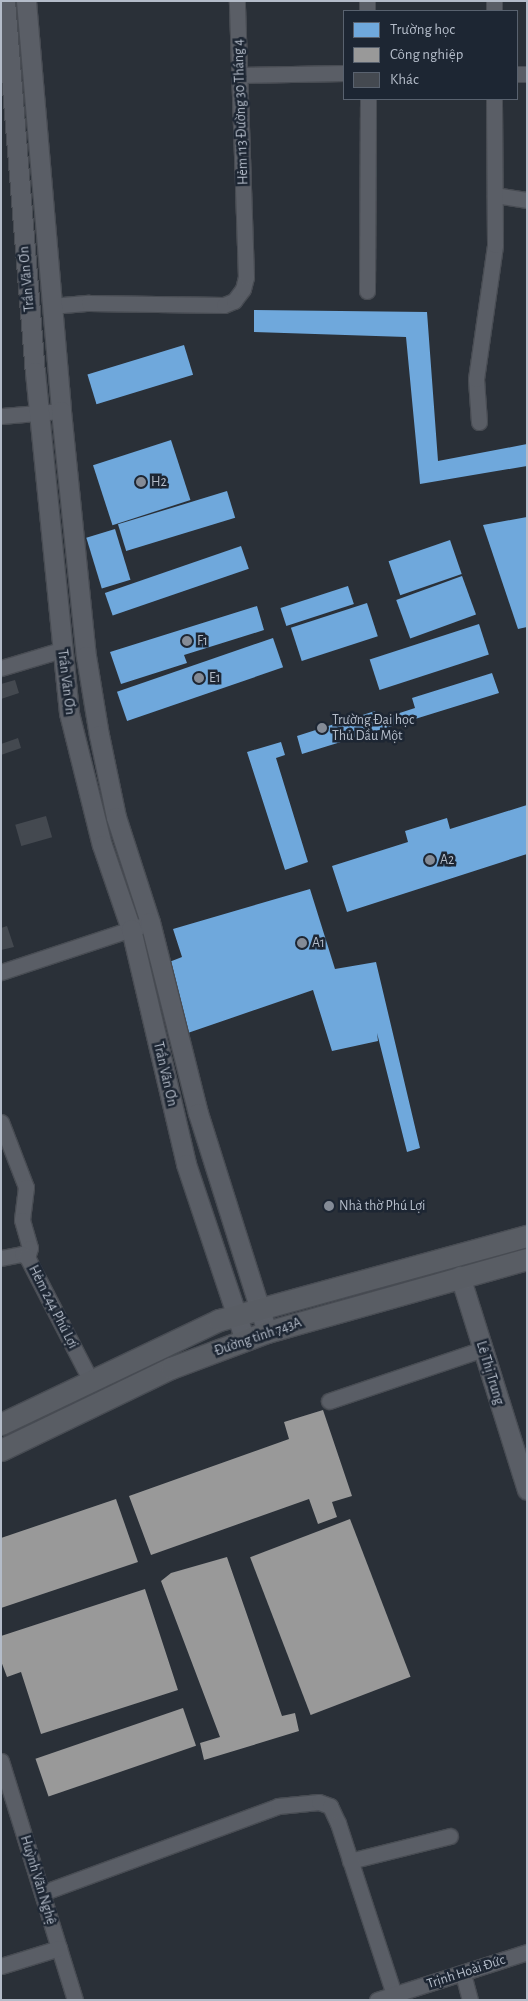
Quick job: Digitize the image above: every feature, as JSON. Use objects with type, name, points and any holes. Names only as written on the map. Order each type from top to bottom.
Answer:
[{"type":"main road","name":"Đường tỉnh 743A","points":[[1,1424],[163,1345],[236,1315],[527,1236]]},
{"type":"main road","name":"Đường tỉnh 743A","points":[[1,1450],[171,1368],[245,1340],[460,1276],[527,1259]]},
{"type":"street","name":"Trần Văn Ơn","points":[[5,1],[40,413],[62,650],[70,713],[83,778],[102,845],[132,928],[186,1164],[245,1340]]},
{"type":"street","name":"Trần Văn Ơn","points":[[26,1],[61,411],[86,656],[99,735],[116,817],[150,922],[198,1113],[259,1309],[268,1332]]},
{"type":"street","name":"Hẻm 113 Đường 30 Tháng 4","points":[[51,306],[99,303],[224,304],[234,302],[246,277],[238,1]]},
{"type":"street","points":[[239,76],[343,73]]},
{"type":"street","points":[[367,292],[368,100]]},
{"type":"street","points":[[479,422],[476,379],[492,284],[495,195],[494,100]]},
{"type":"street","points":[[495,195],[527,200]]},
{"type":"street","points":[[1,416],[61,411]]},
{"type":"street","points":[[1,668],[62,650]]},
{"type":"street","points":[[1,972],[150,922]]},
{"type":"street","points":[[1,1122],[26,1187],[22,1220],[30,1248],[28,1257]]},
{"type":"street","name":"Hẻm 244 Phú Lợi","points":[[1,1258],[22,1254],[28,1257],[91,1381]]},
{"type":"street","name":"Lê Thị Trung","points":[[453,1256],[527,1490]]},
{"type":"street","points":[[329,1401],[483,1349]]},
{"type":"street","name":"Huỳnh Văn Nghệ","points":[[1,1761],[76,2000]]},
{"type":"street","points":[[42,1893],[286,1805],[319,1802],[330,1806],[394,1994]]},
{"type":"street","points":[[350,1861],[450,1836]]},
{"type":"street","points":[[1,1966],[59,1948]]},
{"type":"street","name":"Trịnh Hoài Đức","points":[[377,2000],[527,1952]]},
{"type":"street","points":[[463,1974],[470,2000]]},
{"type":"building: Trường học","points":[[254,310],[427,312],[438,461],[527,444],[527,466],[420,484],[406,337],[254,332]]},
{"type":"building: Trường học","points":[[184,345],[193,375],[96,404],[87,375]]},
{"type":"building: Trường học","name":"H2","points":[[171,440],[190,500],[112,525],[93,465]]},
{"type":"building: Trường học","points":[[227,491],[235,518],[126,551],[118,524]]},
{"type":"building: Trường học","points":[[527,517],[527,627],[518,629],[483,525]]},
{"type":"building: Trường học","points":[[115,529],[130,580],[102,588],[86,538]]},
{"type":"building: Trường học","points":[[450,540],[462,574],[400,595],[389,561]]},
{"type":"building: Trường học","points":[[241,546],[249,569],[113,616],[105,593]]},
{"type":"building: Trường học","points":[[462,576],[476,615],[410,638],[396,600]]},
{"type":"building: Trường học","points":[[348,586],[354,604],[286,626],[280,608]]},
{"type":"building: Trường học","points":[[367,603],[378,636],[302,661],[291,628]]},
{"type":"building: Trường học","name":"F1","points":[[257,606],[264,630],[184,655],[187,663],[121,684],[110,652]]},
{"type":"building: Trường học","points":[[479,624],[489,654],[380,690],[370,660]]},
{"type":"building: Trường học","name":"E1","points":[[273,638],[283,667],[127,721],[117,692]]},
{"type":"building: Trường học","points":[[492,673],[499,693],[302,754],[297,736],[375,711],[378,720],[415,708],[412,698]]},
{"type":"building: Trường học","points":[[281,742],[285,755],[276,758],[308,862],[285,870],[247,752]]},
{"type":"building: Trường học","name":"A2","points":[[527,805],[527,854],[347,912],[332,866],[408,842],[405,831],[447,818],[450,829]]},
{"type":"building: Trường học","points":[[310,889],[335,969],[376,962],[420,1148],[407,1152],[377,1033],[378,1041],[332,1051],[313,990],[179,1036],[159,966],[182,957],[173,929]]},
{"type":"building: Công nghiệp","points":[[323,1410],[352,1496],[332,1502],[337,1517],[318,1524],[309,1499],[151,1555],[129,1496],[289,1439],[284,1422]]},
{"type":"building: Công nghiệp","points":[[116,1499],[138,1562],[1,1608],[1,1538]]},
{"type":"building: Công nghiệp","points":[[350,1519],[411,1677],[311,1715],[250,1557]]},
{"type":"building: Công nghiệp","points":[[227,1557],[282,1716],[295,1713],[299,1731],[204,1760],[200,1743],[220,1737],[161,1581],[171,1573]]},
{"type":"building: Công nghiệp","points":[[145,1589],[178,1690],[41,1734],[21,1672],[7,1677],[1,1661],[1,1636]]},
{"type":"building: Công nghiệp","points":[[183,1708],[196,1746],[49,1797],[35,1759]]},
{"type":"building: Khác","points":[[15,680],[19,693],[1,699],[1,684]]},
{"type":"building: Khác","points":[[18,738],[21,748],[1,755],[1,744]]},
{"type":"building: Khác","points":[[46,816],[52,837],[21,846],[15,825]]},
{"type":"building: Khác","points":[[7,926],[14,947],[1,950],[1,928]]},
{"type":"place","name":"H2","points":[[141,482]]},
{"type":"place","name":"F1","points":[[187,641]]},
{"type":"place","name":"E1","points":[[199,678]]},
{"type":"place","name":"Trường Đại học Thủ Dầu Một","points":[[322,728]]},
{"type":"place","name":"A2","points":[[430,860]]},
{"type":"place","name":"A1","points":[[302,943]]},
{"type":"place","name":"Nhà thờ Phú Lợi","points":[[329,1206]]}]
